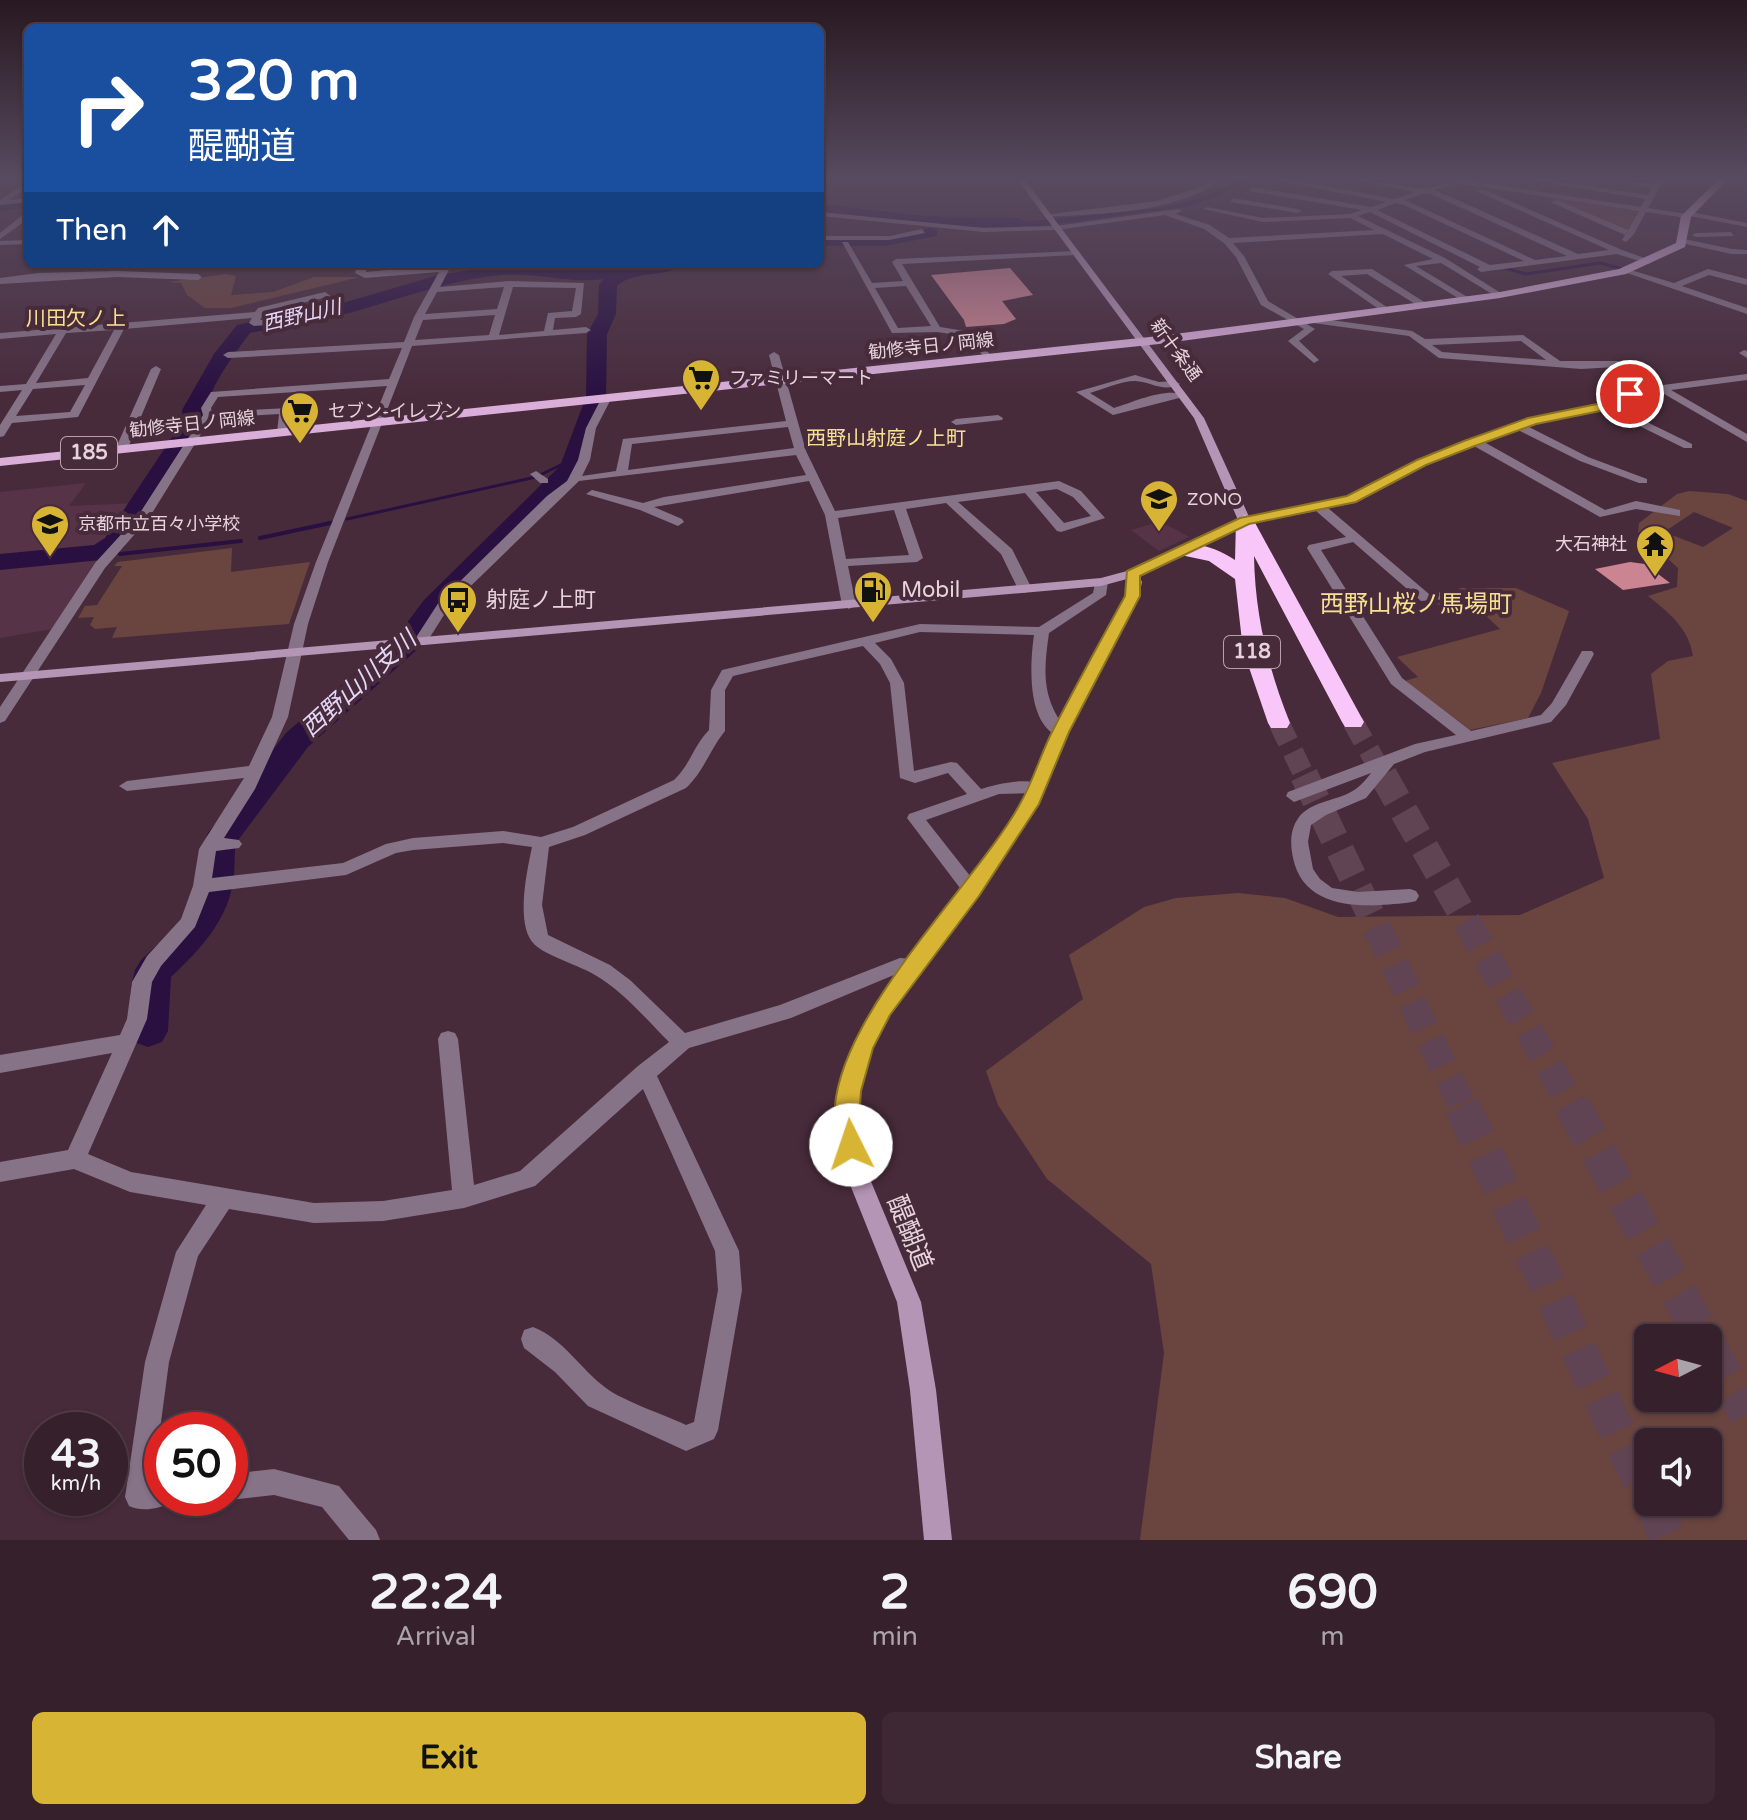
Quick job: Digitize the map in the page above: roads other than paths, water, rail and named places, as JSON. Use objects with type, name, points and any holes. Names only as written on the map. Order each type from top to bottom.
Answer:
[{"type":"highway","name":"118","points":[[1245,521],[1245,611],[1261,682],[1279,723]]},
{"type":"highway","name":"118","points":[[1245,521],[1353,722]]},
{"type":"highway","points":[[1183,550],[1218,556],[1244,577]]},
{"type":"main road","name":"勧修寺日ノ岡線","points":[[0,462],[1310,322],[1500,295],[1627,270],[1670,252]]},
{"type":"main road","name":"新十条通","points":[[1076,253],[1199,418],[1245,521]]},
{"type":"main road","points":[[0,678],[1101,582],[1132,574],[1245,521]]},
{"type":"main road","name":"醍醐道","points":[[938,1540],[923,1390],[909,1302],[854,1167],[847,1122],[849,1091],[862,1048],[883,1008],[972,891],[1030,804],[1060,732],[1132,596],[1135,582],[1132,574]]},
{"type":"street","points":[[849,252],[895,331],[937,329],[968,334],[988,358]]},
{"type":"street","points":[[881,252],[1076,253]]},
{"type":"street","points":[[1236,252],[1264,303],[1310,322],[1412,334],[1439,355],[1557,364],[1618,364],[1747,439]]},
{"type":"street","points":[[1425,252],[1500,295]]},
{"type":"street","points":[[1456,252],[1489,268]]},
{"type":"street","points":[[1511,252],[1533,262]]},
{"type":"street","points":[[1565,252],[1577,257]]},
{"type":"street","points":[[1463,271],[1619,252],[1649,261]]},
{"type":"street","points":[[891,254],[937,329]]},
{"type":"street","points":[[1442,260],[1408,265],[1466,300]]},
{"type":"street","points":[[27,278],[74,268]]},
{"type":"street","points":[[361,268],[359,273],[365,275],[429,268]]},
{"type":"street","points":[[75,1159],[137,1019],[142,982],[154,961],[189,922],[202,886],[211,845],[255,771],[280,717],[293,653],[322,562],[419,317],[446,268]]},
{"type":"street","points":[[1627,270],[1747,311]]},
{"type":"street","points":[[1386,310],[1332,274],[1369,271],[1423,305]]},
{"type":"street","points":[[1675,286],[1708,272],[1747,282]]},
{"type":"street","points":[[0,281],[117,274],[198,277]]},
{"type":"street","points":[[438,283],[581,285],[576,314],[551,315],[548,333]]},
{"type":"street","points":[[869,286],[909,283]]},
{"type":"street","points":[[493,338],[509,284]]},
{"type":"street","points":[[1710,298],[1747,291]]},
{"type":"street","points":[[0,348],[4,336],[120,327],[259,310],[325,295],[341,308],[292,320],[254,323],[259,310]]},
{"type":"street","points":[[419,317],[501,312]]},
{"type":"street","points":[[1310,322],[1310,329],[1293,341],[1314,360]]},
{"type":"street","points":[[8,420],[74,415],[120,327]]},
{"type":"street","points":[[228,355],[586,330]]},
{"type":"street","points":[[0,434],[63,331]]},
{"type":"street","points":[[1424,342],[1523,338],[1557,364]]},
{"type":"street","points":[[774,355],[800,451],[831,515],[849,605]]},
{"type":"street","points":[[121,450],[156,369]]},
{"type":"street","points":[[1245,521],[1351,500],[1422,462],[1533,420],[1606,406],[1649,387],[1747,377]]},
{"type":"street","points":[[1175,384],[1159,385],[1135,378],[1081,392],[1113,412],[1168,396],[1182,396]]},
{"type":"street","points":[[0,389],[92,381]]},
{"type":"street","points":[[208,415],[206,408],[215,394],[395,382]]},
{"type":"street","points":[[412,643],[477,571],[551,499],[572,483],[584,460],[598,400]]},
{"type":"street","points":[[1606,406],[1688,446]]},
{"type":"street","points":[[0,718],[100,566],[143,518],[185,443],[208,415],[285,410],[282,433]]},
{"type":"street","points":[[956,422],[998,418]]},
{"type":"street","points":[[621,474],[627,441],[794,423]]},
{"type":"street","points":[[1519,426],[1584,459],[1643,481]]},
{"type":"street","points":[[1475,442],[1604,514],[1636,505],[1676,513]]},
{"type":"street","points":[[583,479],[800,451]]},
{"type":"street","points":[[644,507],[652,502],[700,496],[723,489],[813,477]]},
{"type":"street","points":[[831,515],[949,500],[1028,489],[1059,485],[1077,494],[1099,518],[1061,528],[1028,489]]},
{"type":"street","points":[[592,494],[644,507],[678,522]]},
{"type":"street","points":[[949,500],[1007,552],[1025,589]]},
{"type":"street","points":[[841,563],[917,558],[899,506]]},
{"type":"street","points":[[1319,507],[1426,598],[1459,594]]},
{"type":"street","points":[[1356,538],[1313,548],[1396,681],[1466,735]]},
{"type":"street","points":[[202,886],[346,869],[392,848],[413,844],[503,837],[541,843],[579,831],[680,784],[693,772],[706,742],[717,731],[718,690],[727,673],[920,628],[1042,631],[1099,595],[1101,582]]},
{"type":"street","points":[[1042,631],[1037,660],[1041,690],[1051,725],[1060,732]]},
{"type":"street","points":[[867,642],[886,662],[897,683],[906,774],[915,778],[951,767],[978,796]]},
{"type":"street","points":[[1294,796],[1466,735],[1546,719],[1558,705],[1587,654]]},
{"type":"street","points":[[1388,761],[1370,786],[1356,797],[1310,816],[1299,834],[1300,855],[1305,871],[1315,886],[1333,896],[1352,901],[1410,896]]},
{"type":"street","points":[[127,786],[255,771]]},
{"type":"street","points":[[972,891],[915,818],[998,789],[1036,788]]},
{"type":"street","points":[[541,843],[536,867],[535,908],[535,930],[541,940],[603,970],[682,1042]]},
{"type":"street","points":[[211,845],[233,844]]},
{"type":"street","points":[[0,1172],[75,1159],[130,1182],[314,1213],[383,1211],[464,1198],[527,1179],[682,1042],[784,1012],[900,965],[917,965]]},
{"type":"street","points":[[448,1039],[464,1198]]},
{"type":"street","points":[[0,1064],[127,1042]]},
{"type":"street","points":[[533,1339],[564,1363],[597,1397],[686,1438],[705,1430],[730,1290],[727,1251],[645,1072]]},
{"type":"street","points":[[150,1412],[157,1362],[188,1252],[224,1198]]},
{"type":"street","points":[[144,1454],[138,1497],[144,1496]]},
{"type":"street","points":[[248,1485],[274,1482],[330,1495],[366,1540]]},
{"type":"waterway","points":[[1505,268],[1526,274],[1600,263],[1623,269]]},
{"type":"waterway","name":"西野山川","points":[[0,562],[101,552],[114,543],[194,421],[193,410],[224,354],[244,329],[346,308],[435,281],[499,270],[532,268]]},
{"type":"waterway","name":"西野山川","points":[[532,268],[556,275],[596,275],[646,268]]},
{"type":"waterway","name":"西野山川支川","points":[[148,1031],[150,986],[154,970],[194,933],[216,876],[215,861],[220,841],[297,740],[419,633],[420,624],[434,606],[571,468],[596,397],[597,334],[607,314],[608,285],[629,272]]},
{"type":"waterway","points":[[347,519],[536,477],[575,458]]},
{"type":"waterway","points":[[260,538],[335,522],[328,523]]},
{"type":"waterway","points":[[120,554],[241,541]]},
{"type":"tunnel","points":[[1353,722],[1384,777]]},
{"type":"tunnel","points":[[1279,723],[1305,777]]},
{"type":"tunnel","points":[[1304,775],[1463,1108]]},
{"type":"tunnel","points":[[1383,775],[1573,1108]]},
{"type":"tunnel","points":[[1462,1106],[1634,1467]]},
{"type":"tunnel","points":[[1572,1106],[1696,1324]]},
{"type":"tunnel","points":[[1722,1370],[1747,1414]]},
{"type":"tunnel","points":[[1658,1516],[1669,1540]]},
{"type":"place","name":"ファミリーマート","points":[[701,412]]},
{"type":"place","name":"セブン-イレブン","points":[[300,445]]},
{"type":"place","name":"ZONO","points":[[1159,533]]},
{"type":"place","name":"京都市立百々小学校","points":[[50,558]]},
{"type":"place","name":"大石神社","points":[[1655,578]]},
{"type":"place","name":"Mobil","points":[[873,624]]},
{"type":"place","name":"射庭ノ上町","points":[[458,634]]},
{"type":"district","name":"川田欠ノ上","points":[[76,319]]},
{"type":"district","name":"西野山射庭ノ上町","points":[[886,439]]},
{"type":"district","name":"西野山桜ノ馬場町","points":[[1416,604]]}]
